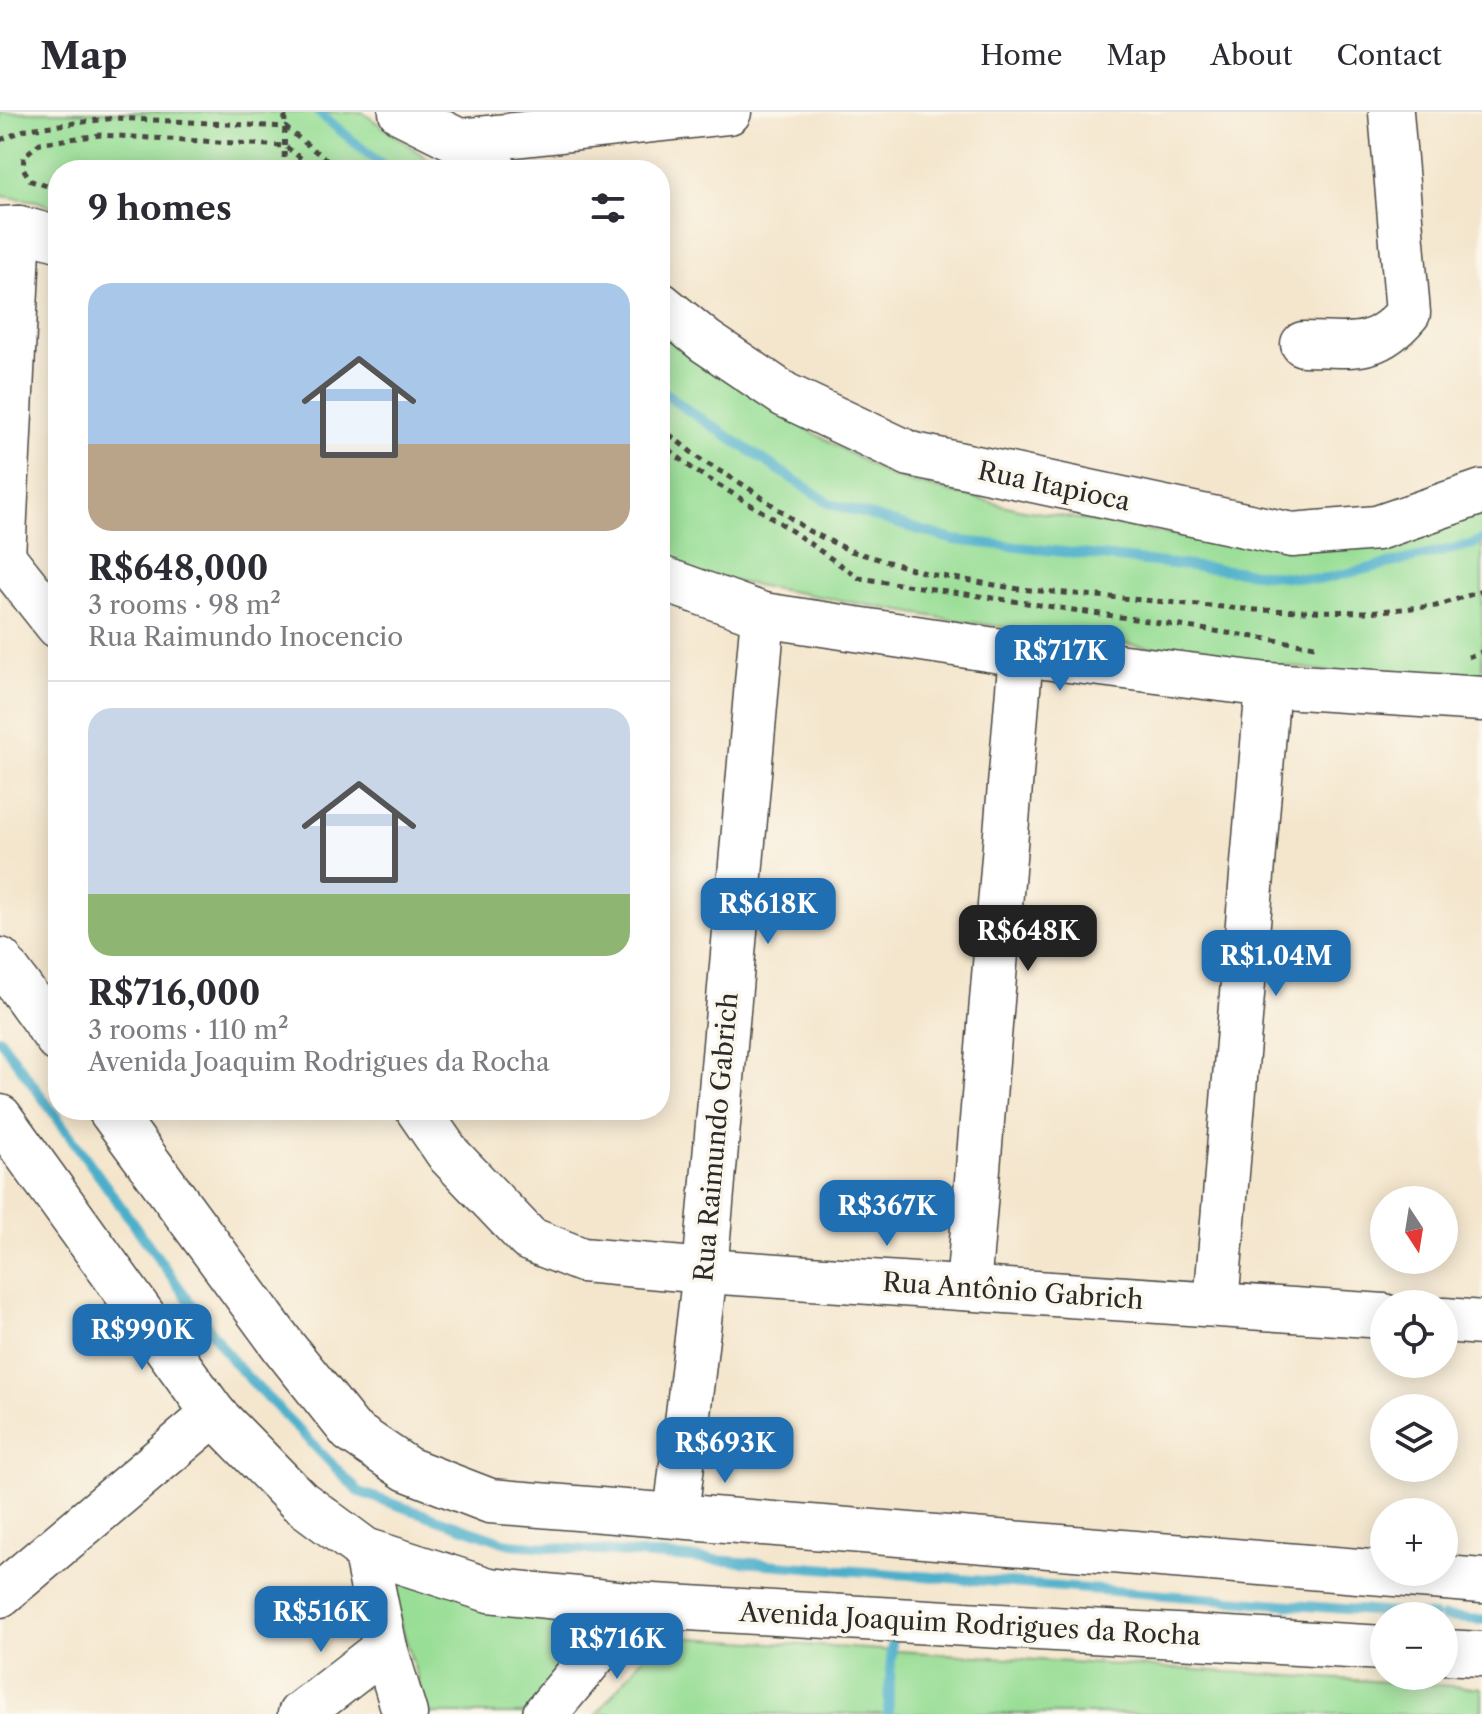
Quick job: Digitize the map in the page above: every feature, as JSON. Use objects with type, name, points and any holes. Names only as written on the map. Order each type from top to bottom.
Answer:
[{"type":"street","points":[[401,112],[459,141],[483,160]]},
{"type":"street","points":[[459,141],[729,112]]},
{"type":"street","points":[[1303,344],[1368,344],[1394,330],[1408,313],[1391,112]]},
{"type":"street","points":[[26,232],[2,555],[48,613]]},
{"type":"street","name":"Rua Itapioca","points":[[670,312],[705,341],[785,395],[910,454],[1292,535],[1377,528],[1482,492]]},
{"type":"street","points":[[670,582],[763,615],[1021,654],[1268,685],[1482,699]]},
{"type":"street","name":"Rua Raimundo Gabrich","points":[[676,1515],[705,1271],[763,615]]},
{"type":"street","points":[[968,1288],[1021,654]]},
{"type":"street","points":[[1216,1304],[1268,685]]},
{"type":"street","points":[[0,960],[48,1026]]},
{"type":"street","name":"Avenida Joaquim Rodrigues da Rocha","points":[[0,1117],[214,1414],[299,1501],[365,1550],[489,1590],[636,1605],[1370,1647]]},
{"type":"street","points":[[117,1120],[284,1347],[351,1431],[407,1469],[490,1501],[1482,1581]]},
{"type":"street","name":"Rua Antônio Gabrich","points":[[425,1120],[449,1155],[529,1239],[582,1260],[705,1271],[1370,1315]]},
{"type":"street","points":[[449,1155],[453,1120]]},
{"type":"street","points":[[0,1595],[214,1414]]},
{"type":"street","points":[[365,1550],[385,1648],[405,1714]]},
{"type":"street","points":[[545,1714],[636,1605]]},
{"type":"street","points":[[300,1714],[385,1648]]},
{"type":"street","points":[[1458,1653],[1482,1654]]},
{"type":"path","points":[[284,160],[285,112]]},
{"type":"path","points":[[0,140],[27,129],[115,118],[285,127],[326,160]]},
{"type":"path","points":[[48,186],[31,181],[23,168],[24,156],[40,143],[101,135],[285,146],[303,160]]},
{"type":"path","points":[[670,435],[701,460],[747,487],[809,531],[851,551],[929,574],[1019,589],[1256,610],[1367,612],[1436,606],[1482,591]]},
{"type":"path","points":[[670,450],[694,470],[776,520],[859,578],[1317,646]]},
{"type":"path","points":[[1459,658],[1482,652]]},
{"type":"green space","points":[[0,112],[362,112],[429,160],[48,160],[48,206],[37,201],[0,196]]},
{"type":"green space","points":[[670,332],[807,429],[891,477],[1018,509],[1158,532],[1291,546],[1482,509],[1482,683],[1387,680],[947,619],[709,577],[670,563]]},
{"type":"green space","points":[[382,1565],[620,1613],[528,1714],[429,1714]]},
{"type":"green space","points":[[660,1636],[1370,1681],[1370,1690],[1482,1688],[1482,1714],[597,1714]]},
{"type":"waterway","points":[[318,112],[376,160]]},
{"type":"waterway","points":[[670,397],[831,504],[954,540],[1319,580],[1474,544],[1482,539]]},
{"type":"waterway","points":[[0,1039],[48,1105]]},
{"type":"waterway","points":[[58,1120],[234,1363],[359,1492],[510,1544],[1370,1611]]},
{"type":"waterway","points":[[1458,1618],[1482,1620]]},
{"type":"waterway","points":[[888,1714],[892,1644]]}]
